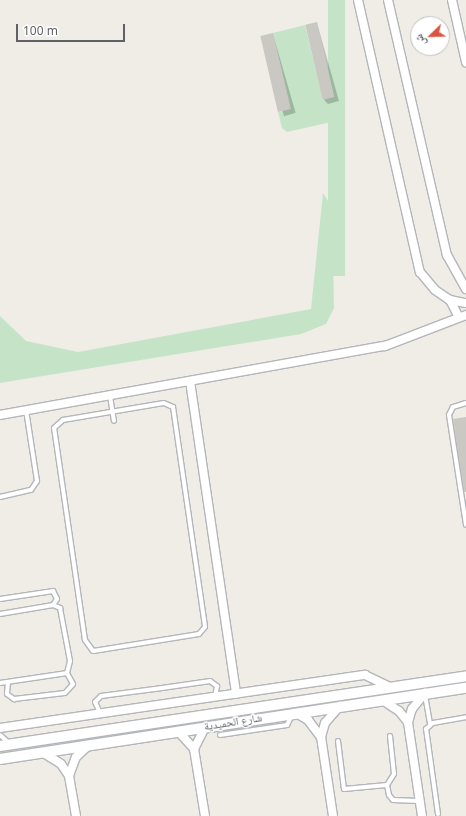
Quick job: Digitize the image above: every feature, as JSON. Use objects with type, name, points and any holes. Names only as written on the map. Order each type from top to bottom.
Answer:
[{"type":"street","points":[[358,0],[420,272],[428,285],[450,300],[462,316]]},
{"type":"street","points":[[388,0],[447,255],[466,289]]},
{"type":"street","points":[[452,0],[466,62]]},
{"type":"street","points":[[450,300],[466,303]]},
{"type":"street","points":[[0,415],[385,346],[462,316],[466,310]]},
{"type":"street","points":[[190,382],[236,694]]},
{"type":"street","points":[[0,728],[365,675],[388,686]]},
{"type":"street","name":"شارع الحميدية","points":[[0,746],[465,675]]},
{"type":"street","name":"شارع الحميدية","points":[[0,759],[90,744],[466,688]]},
{"type":"street","points":[[408,722],[425,693]]},
{"type":"street","points":[[382,700],[399,711],[408,722],[422,816]]},
{"type":"street","points":[[333,816],[321,737],[325,723],[340,706]]},
{"type":"street","points":[[294,713],[308,720],[321,737]]},
{"type":"street","points":[[194,749],[205,727]]},
{"type":"street","points":[[178,731],[194,749],[205,816]]},
{"type":"street","points":[[69,776],[76,757],[90,744]]},
{"type":"street","points":[[42,752],[61,764],[69,776],[76,816]]},
{"type":"lane","points":[[110,396],[114,421]]},
{"type":"lane","points":[[164,403],[173,408],[206,622],[199,634],[93,651],[85,640],[54,428],[59,422],[113,412],[164,403]]},
{"type":"lane","points":[[466,403],[453,407],[449,415],[465,510],[466,525]]},
{"type":"lane","points":[[0,497],[31,490],[37,481],[26,410]]},
{"type":"lane","points":[[0,599],[53,591],[57,596],[54,604]]},
{"type":"lane","points":[[0,614],[54,604]]},
{"type":"lane","points":[[8,682],[7,694],[14,699],[64,693],[73,684],[67,673],[70,661],[63,617],[54,604]]},
{"type":"lane","points":[[0,683],[67,673]]},
{"type":"lane","points":[[101,714],[94,707],[97,699],[147,690],[210,681],[218,690],[215,697]]},
{"type":"lane","points":[[425,693],[430,724],[426,732],[438,814]]},
{"type":"lane","points":[[220,735],[287,725],[294,713]]},
{"type":"lane","points":[[430,724],[466,718]]},
{"type":"lane","points":[[0,735],[11,744]]},
{"type":"lane","points":[[387,785],[394,774],[390,736]]},
{"type":"lane","points":[[338,741],[344,789],[387,785]]},
{"type":"lane","points":[[387,785],[393,800],[420,801]]},
{"type":"green space","points":[[328,0],[345,0],[345,276],[328,276]]},
{"type":"green space","points":[[305,25],[323,100],[335,97],[343,101],[344,106],[340,120],[287,132],[282,128],[278,112],[291,109],[273,33]]},
{"type":"green space","points":[[323,193],[332,207],[334,308],[326,324],[301,334],[0,383],[0,316],[26,341],[78,352],[311,309]]},
{"type":"building","points":[[317,22],[334,97],[323,100],[305,25]]},
{"type":"building","points":[[273,33],[291,109],[278,112],[260,36]]},
{"type":"building","points":[[466,417],[466,492],[464,492],[453,419]]}]
